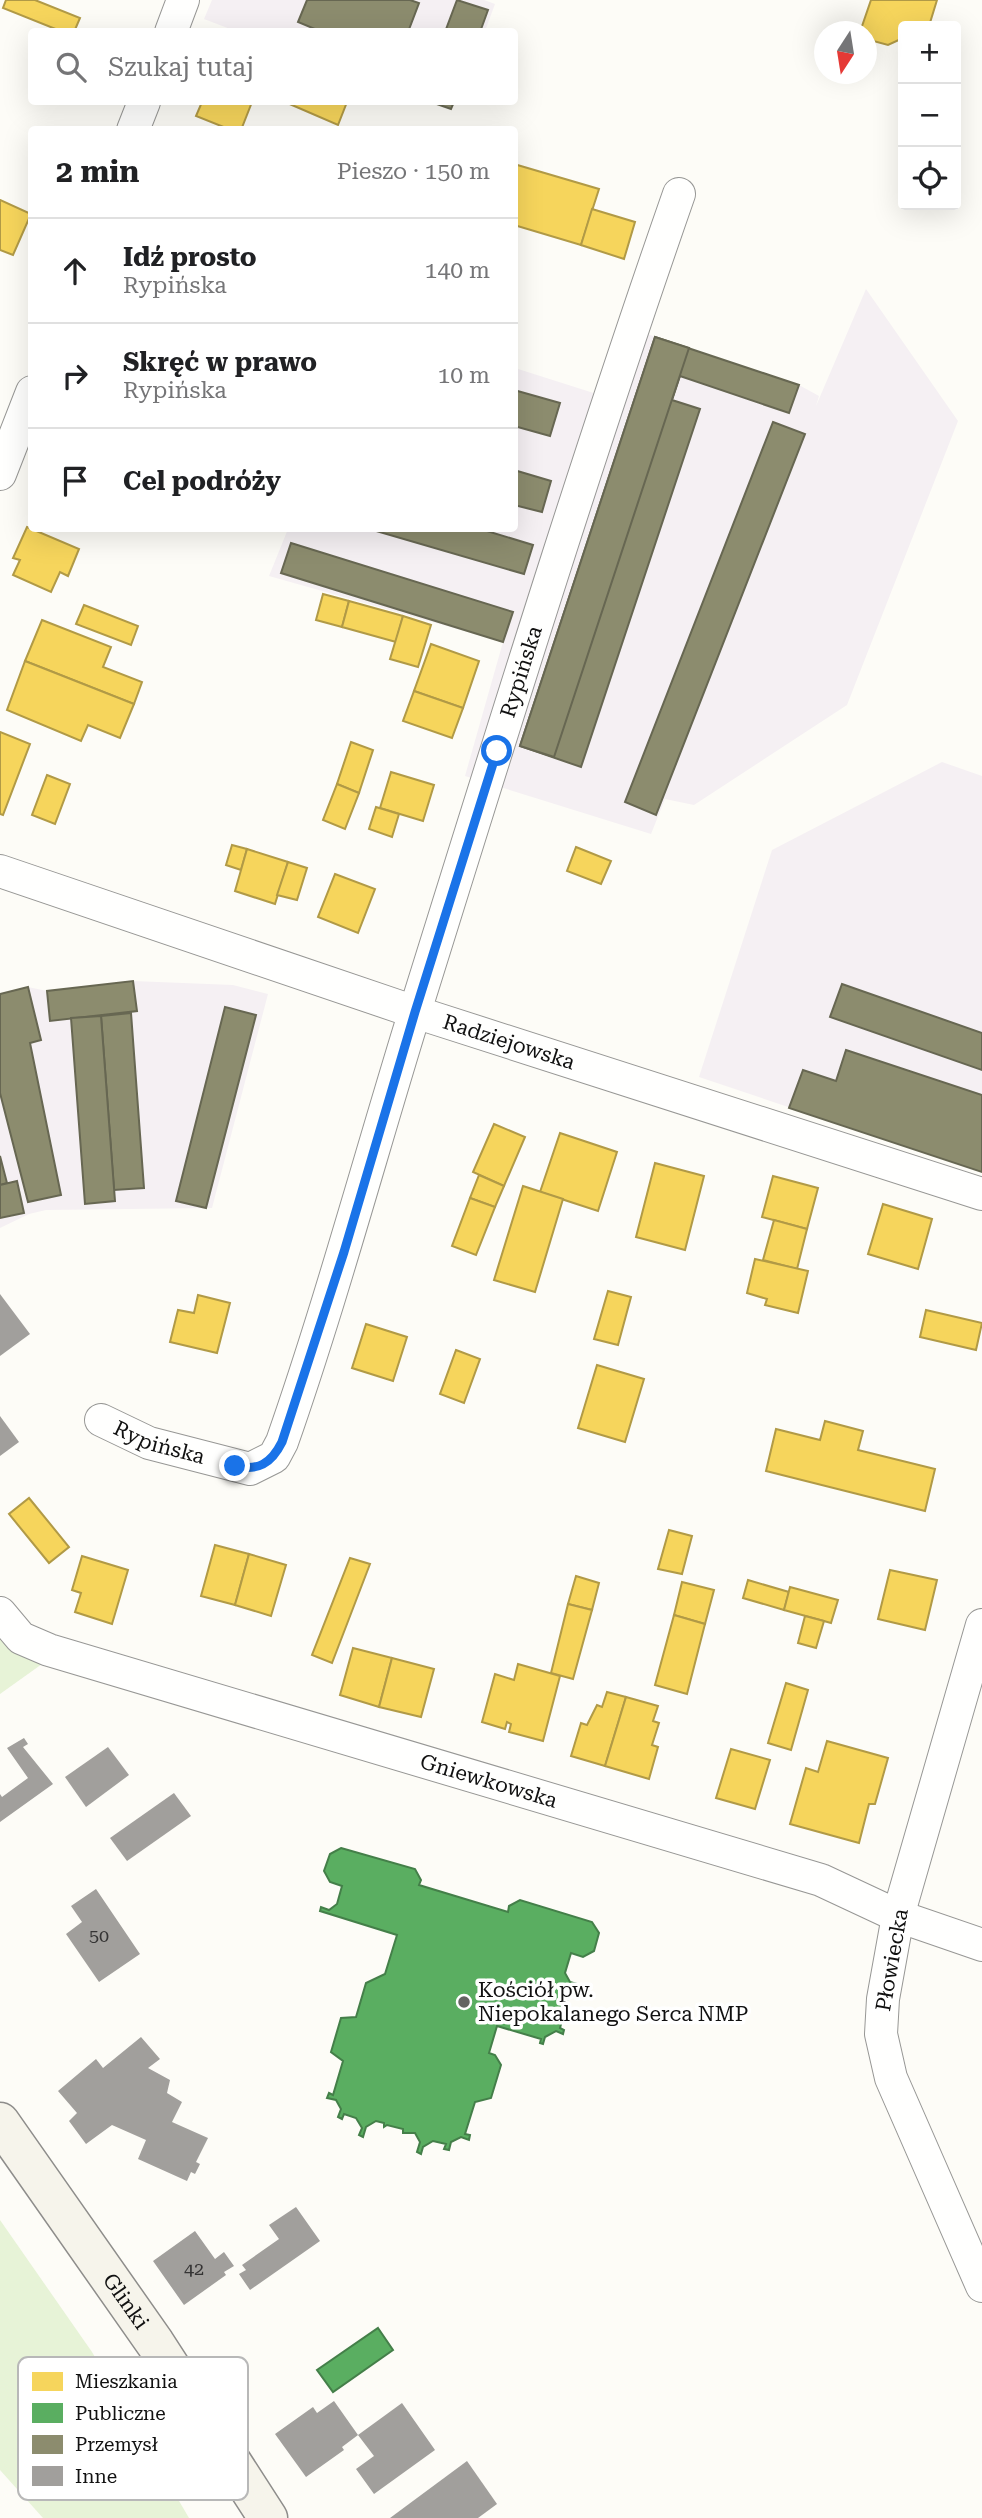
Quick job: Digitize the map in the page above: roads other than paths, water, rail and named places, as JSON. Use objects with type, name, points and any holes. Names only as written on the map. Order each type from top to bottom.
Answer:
[{"type":"street","points":[[172,28],[183,0]]},
{"type":"street","points":[[135,126],[143,105]]},
{"type":"street","name":"Rypińska","points":[[101,1420],[149,1443],[242,1468],[250,1469],[263,1465],[274,1457],[290,1419],[344,1252],[415,1012],[617,374],[679,194]]},
{"type":"street","points":[[0,474],[28,402]]},
{"type":"street","name":"Radziejowska","points":[[0,871],[415,1012],[982,1194]]},
{"type":"street","name":"Gniewkowska","points":[[0,1613],[21,1637],[48,1650],[821,1880],[898,1916],[982,1945]]},
{"type":"street","name":"Płowiecka","points":[[982,1625],[898,1916],[883,1999],[883,2045],[891,2078],[982,2286]]},
{"type":"street","name":"Glinki","points":[[0,2122],[164,2357]]},
{"type":"street","name":"Glinki","points":[[248,2487],[268,2518]]},
{"type":"place","name":"Kościół pw. Niepokalanego Serca NMP","points":[[464,2002]]}]
